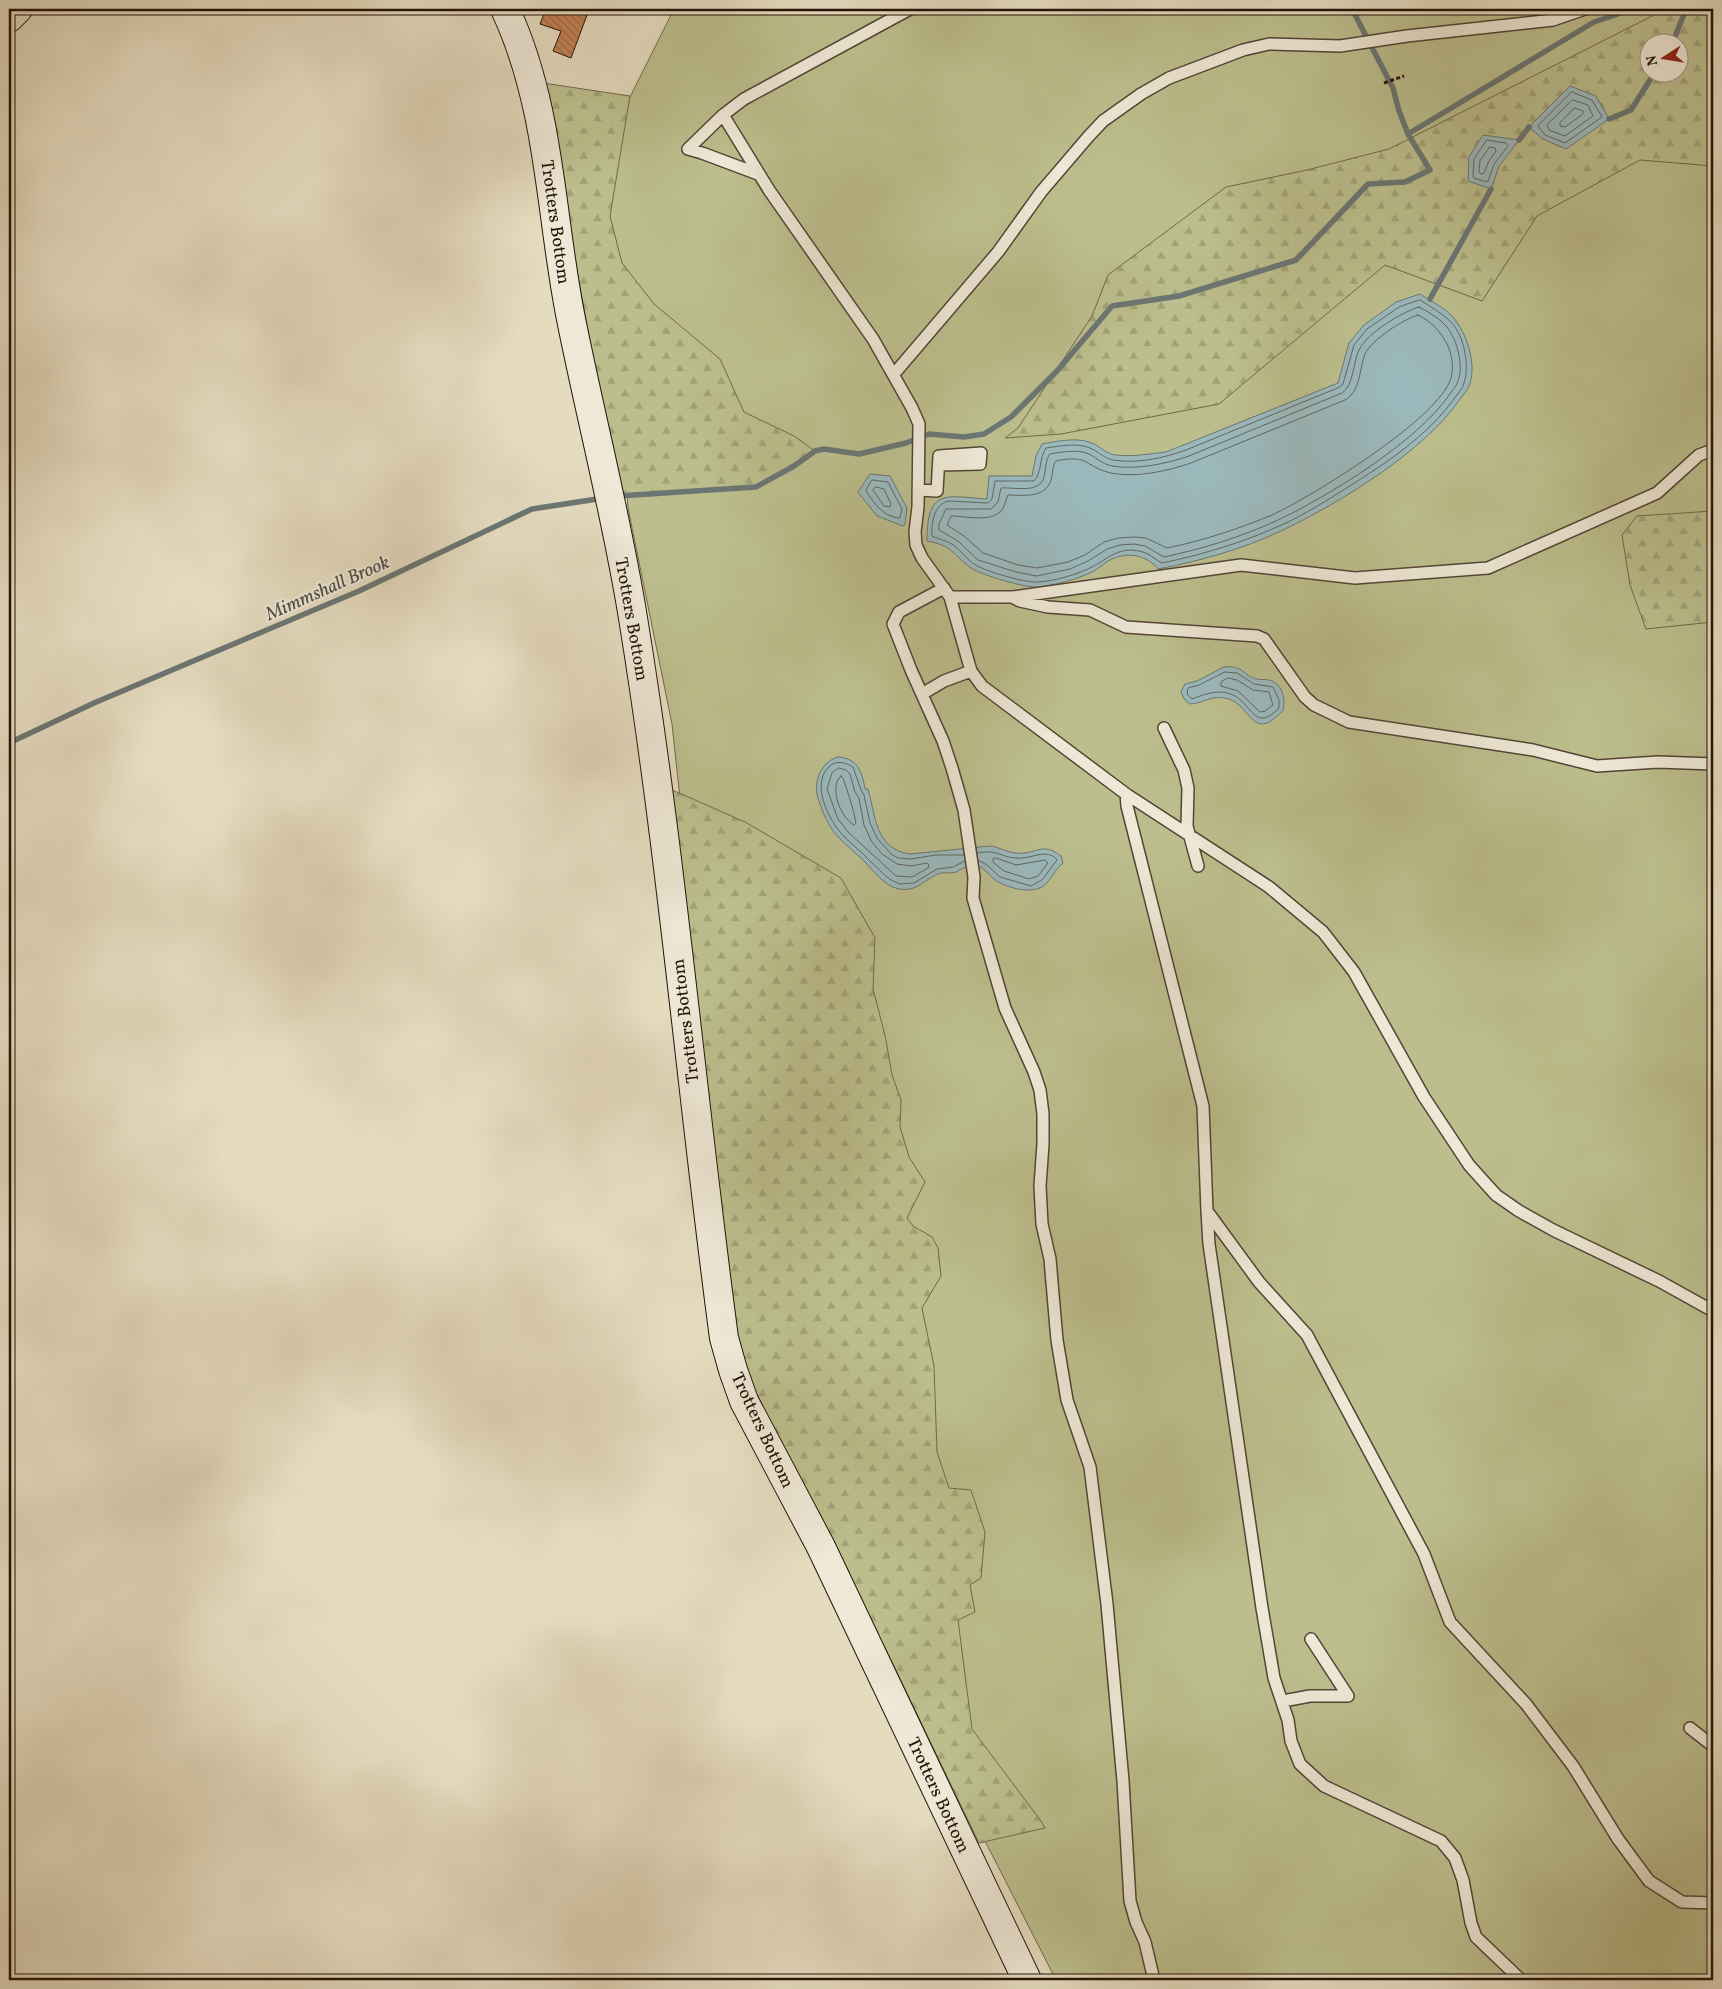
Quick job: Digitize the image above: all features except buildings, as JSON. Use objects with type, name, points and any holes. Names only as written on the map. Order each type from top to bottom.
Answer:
[{"type":"main road","points":[[9,18],[18,9]]},
{"type":"street","name":"Trotters Bottom","points":[[505,9],[523,53],[542,121],[566,292],[633,615],[649,719],[724,1338],[744,1401],[829,1564],[1027,1980]]},
{"type":"lane","points":[[758,174],[688,149],[723,115],[752,95],[910,9]]},
{"type":"lane","points":[[894,374],[998,252],[1041,192],[1088,137],[1103,121],[1141,94],[1169,78],[1243,50],[1269,44],[1340,46],[1407,36],[1553,20],[1558,13],[1585,9]]},
{"type":"lane","points":[[723,115],[758,174],[873,338],[912,408],[918,424],[916,545],[922,558],[947,593],[970,670],[982,686],[1126,794],[1159,817],[1189,833],[1269,887],[1323,932],[1354,972],[1429,1105],[1469,1165],[1491,1190],[1519,1211],[1553,1230],[1713,1310]]},
{"type":"lane","points":[[1154,1980],[1145,1942],[1136,1922],[1130,1901],[1123,1781],[1107,1604],[1090,1468],[1067,1400],[1058,1340],[1050,1259],[1042,1224],[1040,1186],[1043,1114],[1040,1090],[1034,1072],[1005,1008],[974,898],[964,810],[952,768],[943,741],[911,670],[893,624],[899,612],[947,593],[1012,597],[1241,564],[1355,578],[1488,568],[1656,492],[1698,455],[1713,450]]},
{"type":"lane","points":[[918,490],[937,491],[939,465]]},
{"type":"lane","points":[[1012,597],[1020,601],[1048,607],[1090,610],[1126,627],[1257,636],[1264,639],[1305,697],[1314,705],[1349,722],[1533,750],[1597,766],[1658,762],[1713,764]]},
{"type":"lane","points":[[922,694],[944,681],[970,670]]},
{"type":"lane","points":[[1164,728],[1184,770],[1188,788],[1187,826],[1198,866]]},
{"type":"lane","points":[[1126,794],[1127,806],[1203,1106],[1209,1244],[1262,1608],[1274,1678],[1283,1701],[1291,1741],[1300,1764],[1324,1786],[1441,1841],[1455,1858],[1463,1880],[1471,1923],[1476,1937],[1521,1980]]},
{"type":"lane","points":[[1207,1211],[1259,1282],[1307,1336],[1424,1554],[1450,1622],[1526,1704],[1573,1766],[1618,1839],[1649,1881],[1682,1902],[1713,1903]]},
{"type":"lane","points":[[1283,1701],[1310,1696],[1348,1696],[1311,1639]]},
{"type":"lane","points":[[1690,1728],[1713,1746]]},
{"type":"path","points":[[1384,83],[1404,76]]},
{"type":"green space","points":[[674,9],[1713,9],[1713,1980],[1056,1980],[741,1363],[672,724],[628,508],[601,155]]},
{"type":"green space","points":[[1679,9],[1713,9],[1713,166],[1640,160],[1537,216],[1482,301],[1385,265],[1219,404],[1061,434],[1005,438],[1018,428],[1092,316],[1108,275],[1226,187],[1307,170],[1389,149],[1656,14]]},
{"type":"green space","points":[[543,83],[630,96],[610,216],[622,263],[654,304],[720,359],[744,412],[794,436],[815,451],[794,466],[756,487],[618,496]]},
{"type":"green space","points":[[1713,511],[1713,622],[1646,629],[1630,585],[1622,535],[1637,516]]},
{"type":"green space","points":[[670,789],[745,822],[841,878],[875,938],[873,989],[885,1035],[892,1075],[901,1100],[900,1127],[909,1157],[925,1182],[907,1218],[913,1226],[932,1237],[938,1248],[941,1276],[922,1308],[934,1366],[937,1452],[949,1488],[971,1490],[985,1532],[981,1578],[970,1585],[975,1612],[958,1620],[972,1729],[1045,1828],[979,1843],[890,1658],[741,1363],[720,1271]]},
{"type":"water","points":[[1570,86],[1596,96],[1609,119],[1566,149],[1543,139],[1529,127]]},
{"type":"water","points":[[1483,135],[1519,140],[1499,166],[1491,189],[1468,181],[1469,157]]},
{"type":"water","points":[[1420,294],[1449,313],[1464,335],[1472,361],[1471,378],[1468,388],[1445,418],[1403,456],[1353,491],[1304,520],[1236,549],[1190,562],[1158,569],[1148,560],[1136,556],[1116,557],[1094,571],[1079,577],[1040,587],[1016,584],[976,571],[952,551],[942,545],[927,541],[930,512],[935,504],[941,499],[950,497],[987,499],[989,476],[1032,476],[1036,456],[1042,444],[1080,440],[1092,443],[1109,453],[1122,456],[1166,452],[1338,383],[1349,343],[1364,325],[1396,302]]},
{"type":"water","points":[[870,474],[890,476],[907,508],[905,524],[903,526],[877,516],[858,492]]},
{"type":"water","points":[[1224,667],[1240,669],[1252,678],[1269,680],[1277,684],[1282,692],[1283,710],[1273,720],[1265,724],[1253,720],[1242,708],[1229,699],[1213,698],[1190,704],[1184,699],[1181,692],[1185,684],[1197,681]]},
{"type":"water","points":[[838,757],[850,760],[858,767],[865,789],[868,789],[876,821],[883,839],[898,851],[910,854],[990,846],[1017,853],[1048,849],[1061,856],[1063,863],[1046,884],[1029,890],[1016,889],[1004,885],[977,865],[968,866],[954,873],[935,875],[917,887],[899,889],[889,885],[838,836],[824,815],[817,793],[818,779],[826,764]]},
{"type":"waterway","points":[[618,496],[756,487],[794,466],[815,451],[824,449],[859,454],[906,443],[929,434],[964,437],[984,434],[1011,417],[1057,371],[1112,306],[1179,296],[1296,260],[1368,184],[1405,182],[1430,170],[1408,134],[1393,88],[1352,9]]},
{"type":"waterway","points":[[1408,134],[1594,22],[1633,9]]},
{"type":"waterway","points":[[1677,32],[1686,9]]},
{"type":"waterway","points":[[1609,119],[1631,110],[1649,82]]},
{"type":"waterway","points":[[1519,140],[1529,127]]},
{"type":"waterway","points":[[1430,299],[1491,189]]},
{"type":"waterway","name":"Mimmshall Brook","points":[[9,743],[94,703],[359,591],[532,509],[604,498]]}]
